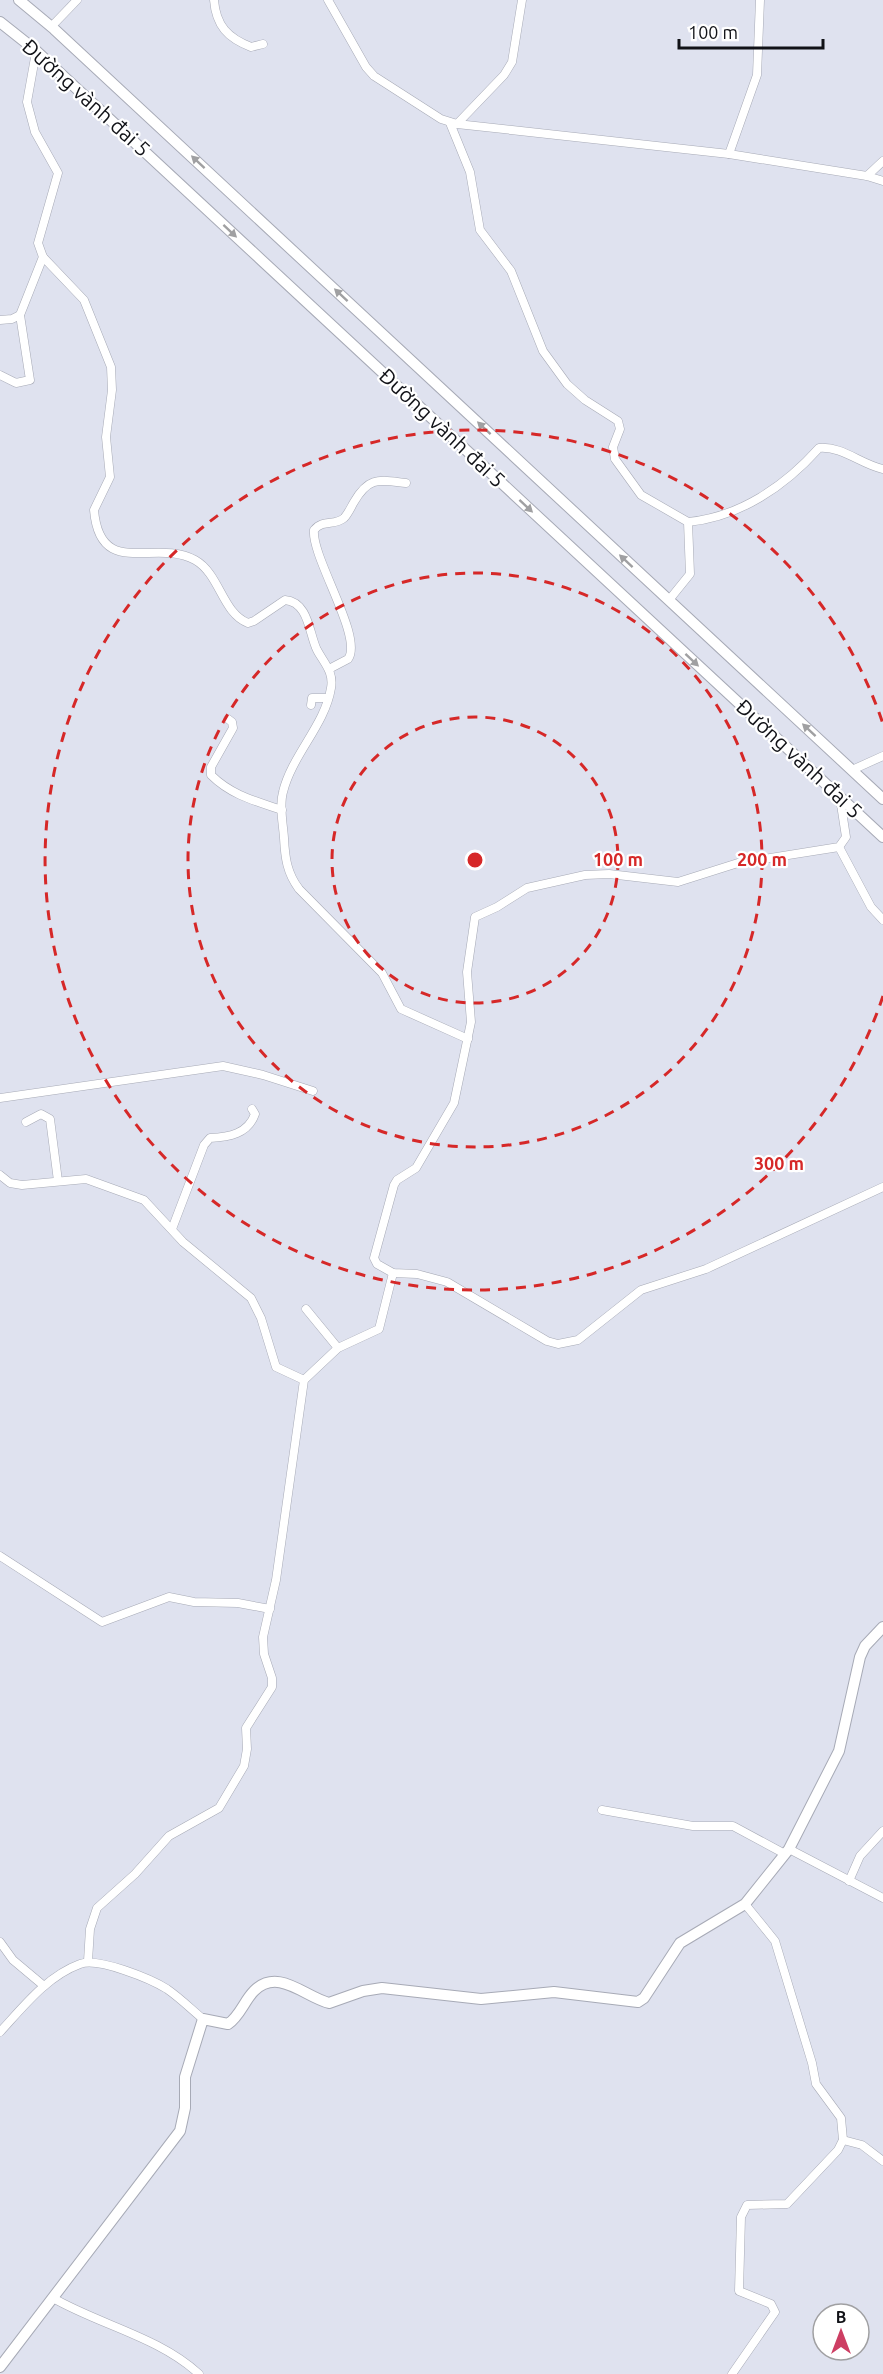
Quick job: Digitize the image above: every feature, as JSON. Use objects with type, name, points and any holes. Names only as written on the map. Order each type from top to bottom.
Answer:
[{"type":"main road","name":"Đường vành đai 5","points":[[19,0],[51,27],[883,799]]},
{"type":"main road","name":"Đường vành đai 5","points":[[0,22],[36,52],[883,837]]},
{"type":"main road","points":[[0,2367],[180,2131],[186,2108],[184,2083],[203,2019],[228,2024],[234,2020],[253,1992],[261,1985],[271,1982],[294,1985],[329,2002],[363,1991],[382,1988],[481,1999],[554,1992],[638,2002],[644,1998],[680,1942],[745,1904],[787,1851],[839,1751],[860,1657],[865,1646],[883,1627]]},
{"type":"street","points":[[51,27],[78,0]]},
{"type":"street","points":[[214,0],[216,17],[233,40],[251,48],[263,44]]},
{"type":"street","points":[[328,0],[366,67],[374,76],[453,124],[729,154],[867,176],[883,181]]},
{"type":"street","points":[[453,124],[504,75],[512,62],[522,0]]},
{"type":"street","points":[[729,154],[757,75],[760,0]]},
{"type":"street","points":[[36,52],[27,102],[35,132],[58,173],[38,243],[44,257],[84,300],[111,367],[112,390],[106,437],[110,477],[94,510],[103,542],[111,550],[177,556],[195,560],[213,578],[233,613],[248,622],[254,621],[278,603],[292,600],[309,622],[317,650],[329,669],[332,679],[328,698],[285,785],[282,810],[286,865],[299,889],[382,973],[401,1010],[468,1040]]},
{"type":"street","points":[[453,124],[470,172],[480,230],[511,271],[543,351],[567,384],[585,400],[618,421],[621,429],[613,447],[615,459],[641,495],[687,522],[706,520],[741,508],[780,485],[819,448],[832,447],[868,466],[883,469]]},
{"type":"street","points":[[867,176],[883,160]]},
{"type":"street","points":[[0,375],[16,383],[30,380],[20,315],[44,257]]},
{"type":"street","points":[[0,320],[12,319],[20,315]]},
{"type":"street","points":[[329,669],[348,659],[352,648],[332,583],[315,546],[314,530],[324,522],[336,522],[346,517],[363,487],[371,481],[406,483]]},
{"type":"street","points":[[669,600],[690,573],[687,522]]},
{"type":"street","points":[[310,705],[312,698],[316,696],[328,698]]},
{"type":"street","points":[[228,719],[232,722],[233,728],[211,767],[211,775],[223,787],[237,795],[282,810]]},
{"type":"street","points":[[852,770],[883,756]]},
{"type":"street","points":[[839,796],[846,837],[839,847],[738,863],[678,882],[597,874],[520,892],[497,907],[478,915],[473,922],[466,972],[471,1022],[451,1111],[416,1168],[397,1180],[394,1185],[374,1258],[377,1264],[393,1273],[417,1274],[447,1282],[547,1341],[569,1344],[578,1340],[641,1290],[706,1269],[883,1187]]},
{"type":"street","points":[[839,847],[871,907],[883,920]]},
{"type":"street","points":[[0,1098],[223,1066],[264,1075],[313,1091]]},
{"type":"street","points":[[172,1229],[204,1145],[210,1138],[228,1137],[243,1131],[253,1119],[255,1114],[252,1109]]},
{"type":"street","points":[[26,1122],[41,1114],[50,1119],[53,1161],[58,1181]]},
{"type":"street","points":[[0,1175],[15,1185],[86,1179],[144,1200],[190,1248],[251,1298],[261,1318],[273,1362],[281,1371],[304,1380]]},
{"type":"street","points":[[88,1961],[90,1929],[97,1908],[135,1874],[169,1836],[219,1808],[244,1766],[248,1749],[246,1728],[272,1688],[263,1645],[276,1580],[304,1380],[338,1348],[379,1329],[393,1273]]},
{"type":"street","points":[[306,1310],[338,1348]]},
{"type":"street","points":[[0,1556],[102,1622],[169,1597],[194,1602],[238,1603],[270,1609]]},
{"type":"street","points":[[602,1810],[693,1826],[733,1826],[883,1898]]},
{"type":"street","points":[[849,1881],[860,1856],[883,1832]]},
{"type":"street","points":[[732,2374],[775,2312],[771,2304],[739,2291],[741,2217],[747,2205],[787,2204],[838,2150],[843,2140],[841,2118],[816,2084],[812,2063],[776,1941],[745,1904]]},
{"type":"street","points":[[0,1942],[14,1960],[44,1986]]},
{"type":"street","points":[[0,2032],[44,1986],[79,1964],[88,1961],[99,1962],[155,1983],[203,2019]]},
{"type":"street","points":[[843,2140],[862,2145],[883,2161]]},
{"type":"street","points":[[53,2298],[75,2311],[163,2349],[199,2374]]}]
